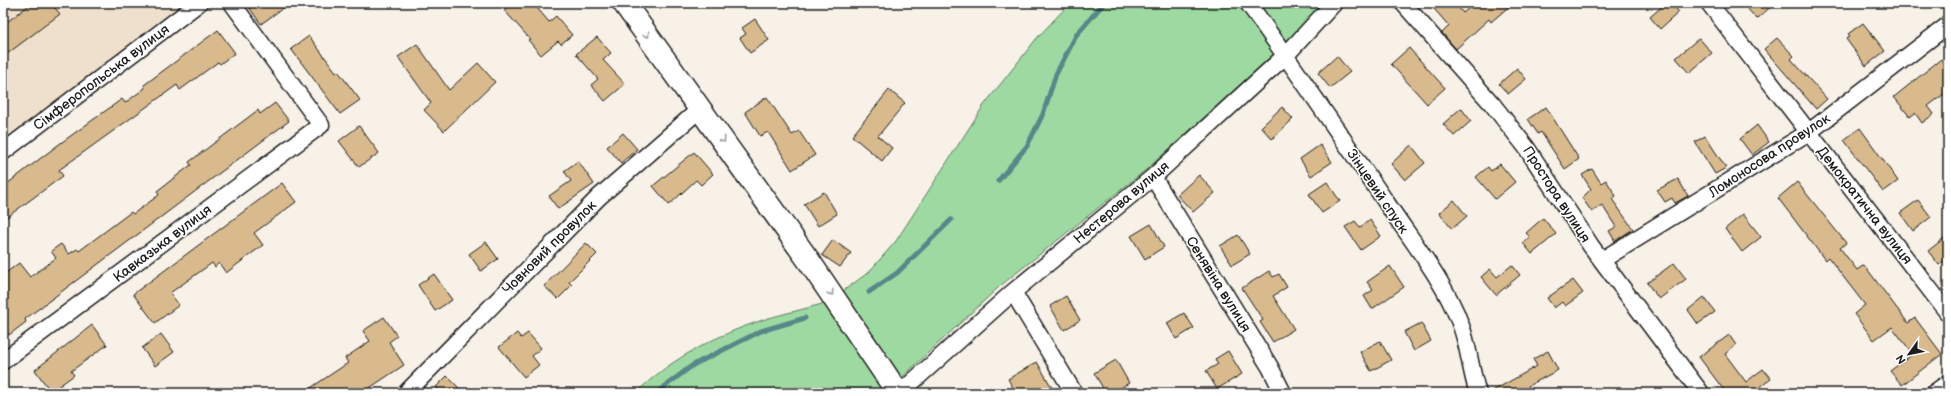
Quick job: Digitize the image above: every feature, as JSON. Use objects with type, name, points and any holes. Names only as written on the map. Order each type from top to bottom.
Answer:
[{"type":"street","name":"Сімферопольська вулиця","points":[[3,152],[199,3]]},
{"type":"street","name":"Кавказька вулиця","points":[[3,361],[321,125],[232,3]]},
{"type":"street","points":[[624,3],[809,261],[899,393]]},
{"type":"street","name":"Зінцевий спуск","points":[[1248,3],[1286,55],[1437,278],[1460,322],[1467,343],[1471,372],[1478,393]]},
{"type":"street","name":"Нестерова вулиця","points":[[899,393],[1013,292],[1153,177],[1286,55],[1334,3]]},
{"type":"street","name":"Простора вулиця","points":[[1403,3],[1493,105],[1526,147],[1602,260],[1701,393]]},
{"type":"street","name":"Демократична вулиця","points":[[1709,3],[1948,313]]},
{"type":"street","name":"Ломоносова провулок","points":[[1602,260],[1809,132],[1948,25]]},
{"type":"street","name":"Човновий провулок","points":[[406,393],[599,197],[700,109]]},
{"type":"street","name":"Сенявіна вулиця","points":[[1153,177],[1270,367],[1283,393]]},
{"type":"street","points":[[1013,292],[1074,393]]},
{"type":"street","points":[[1934,393],[1948,383]]},
{"type":"shaded area","points":[[3,3],[191,3],[3,146]]},
{"type":"green space","points":[[1070,3],[1238,3],[1274,54],[1147,169],[1000,286],[898,381],[839,294],[869,272],[896,241],[984,105],[1037,38]]},
{"type":"green space","points":[[1258,3],[1322,3],[1287,42]]},
{"type":"green space","points":[[828,302],[887,390],[881,393],[636,393],[648,381],[676,361],[706,343],[763,320]]},
{"type":"building","points":[[32,3],[51,3],[60,14],[3,57],[3,25]]},
{"type":"building","points":[[246,3],[290,3],[261,24]]},
{"type":"building","points":[[512,3],[533,3],[549,22],[556,16],[572,35],[561,44],[558,41],[541,55],[528,40],[530,39],[504,10]]},
{"type":"building","points":[[1429,3],[1455,3],[1463,13],[1475,3],[1513,3],[1491,22],[1489,19],[1456,49],[1442,33],[1449,26]]},
{"type":"building","points":[[1666,3],[1671,3],[1679,12],[1660,29],[1650,17]]},
{"type":"building","points":[[1742,3],[1775,3],[1757,19]]},
{"type":"building","points":[[755,19],[769,40],[750,53],[740,38],[746,34],[742,28]]},
{"type":"building","points":[[1863,23],[1885,51],[1866,66],[1846,39],[1850,36],[1848,34]]},
{"type":"building","points":[[218,30],[235,53],[220,64],[218,62],[180,90],[177,85],[59,170],[63,176],[3,220],[3,187],[122,99],[125,103],[145,88],[144,85]]},
{"type":"building","points":[[309,36],[336,72],[338,71],[360,100],[340,114],[291,49]]},
{"type":"building","points":[[597,37],[611,53],[603,60],[625,84],[605,101],[591,85],[598,79],[576,54]]},
{"type":"building","points":[[1699,38],[1712,53],[1689,73],[1676,58]]},
{"type":"building","points":[[1777,38],[1794,56],[1791,59],[1827,99],[1816,109],[1764,49]]},
{"type":"building","points":[[417,44],[449,90],[478,63],[495,82],[444,131],[424,110],[431,103],[398,57]]},
{"type":"building","points":[[1409,48],[1445,88],[1427,104],[1391,64]]},
{"type":"building","points":[[1337,56],[1350,72],[1330,88],[1318,73]]},
{"type":"building","points":[[1941,59],[1948,69],[1948,91],[1928,106],[1934,114],[1922,123],[1915,113],[1910,117],[1894,97]]},
{"type":"building","points":[[1517,68],[1526,79],[1508,94],[1499,84]]},
{"type":"building","points":[[889,90],[905,103],[878,136],[892,148],[882,161],[852,136]]},
{"type":"building","points":[[767,97],[792,135],[799,131],[815,155],[792,170],[768,132],[760,136],[745,112]]},
{"type":"building","points":[[275,103],[289,121],[25,319],[26,322],[9,335],[3,326],[3,275],[19,263],[30,277],[56,258],[51,251],[61,244],[69,254],[77,249],[79,251],[131,212],[133,214],[159,195],[157,191],[191,165],[189,162],[258,110],[260,114]]},
{"type":"building","points":[[1282,107],[1293,119],[1272,139],[1261,127]]},
{"type":"building","points":[[1546,107],[1579,159],[1565,169],[1541,132],[1538,134],[1528,119]]},
{"type":"building","points":[[1461,108],[1471,121],[1454,136],[1443,124]]},
{"type":"building","points":[[1757,125],[1769,142],[1752,155],[1740,139]]},
{"type":"building","points":[[359,126],[379,153],[359,167],[339,141]]},
{"type":"building","points":[[1860,128],[1898,181],[1883,192],[1844,140]]},
{"type":"building","points":[[623,133],[637,149],[621,163],[607,147]]},
{"type":"building","points":[[1705,136],[1726,168],[1715,174],[1695,142]]},
{"type":"building","points":[[1320,145],[1332,162],[1311,176],[1300,159]]},
{"type":"building","points":[[1411,145],[1425,163],[1405,180],[1391,164]]},
{"type":"building","points":[[694,152],[713,174],[701,185],[696,180],[669,205],[653,186]]},
{"type":"building","points":[[578,161],[594,184],[558,209],[549,196],[571,181],[564,171]]},
{"type":"building","points":[[1500,164],[1515,182],[1495,199],[1476,177],[1488,167],[1491,171]]},
{"type":"building","points":[[1592,169],[1601,183],[1606,180],[1616,196],[1612,199],[1633,229],[1615,241],[1609,231],[1616,227],[1602,205],[1592,212],[1582,198],[1591,189],[1582,175]]},
{"type":"building","points":[[1199,175],[1215,193],[1193,212],[1177,195]]},
{"type":"building","points":[[1678,179],[1688,196],[1675,203],[1672,198],[1665,202],[1657,190]]},
{"type":"building","points":[[1327,182],[1340,201],[1322,213],[1309,194]]},
{"type":"building","points":[[1797,182],[1846,243],[1840,248],[1857,270],[1864,265],[1908,323],[1915,318],[1942,354],[1902,385],[1890,371],[1913,354],[1892,327],[1874,340],[1854,314],[1865,305],[1828,257],[1825,260],[1778,198]]},
{"type":"building","points":[[282,183],[296,202],[254,233],[263,245],[226,273],[219,263],[215,267],[212,263],[170,293],[179,305],[155,323],[133,294]]},
{"type":"building","points":[[824,192],[837,214],[818,226],[804,204]]},
{"type":"building","points":[[1454,200],[1467,216],[1452,229],[1439,213]]},
{"type":"building","points":[[1918,200],[1931,217],[1913,231],[1900,213]]},
{"type":"building","points":[[1743,214],[1761,237],[1742,252],[1725,229]]},
{"type":"building","points":[[1543,218],[1556,234],[1532,254],[1523,243],[1530,237],[1526,233]]},
{"type":"building","points":[[1370,220],[1381,236],[1361,250],[1345,227],[1355,221],[1360,227]]},
{"type":"building","points":[[1151,224],[1164,247],[1145,259],[1131,236]]},
{"type":"building","points":[[1238,235],[1250,254],[1232,265],[1220,246]]},
{"type":"building","points":[[1948,235],[1948,258],[1939,265],[1928,251]]},
{"type":"building","points":[[833,240],[851,253],[840,267],[822,255]]},
{"type":"building","points":[[486,242],[498,259],[481,271],[469,254]]},
{"type":"building","points":[[586,243],[597,254],[569,282],[572,285],[558,299],[544,286]]},
{"type":"building","points":[[1674,263],[1686,279],[1659,299],[1647,283]]},
{"type":"building","points":[[1512,265],[1520,275],[1496,295],[1481,277],[1490,269],[1497,277]]},
{"type":"building","points":[[1390,266],[1404,287],[1372,309],[1364,296],[1373,290],[1367,282]]},
{"type":"building","points":[[1269,271],[1273,277],[1279,274],[1287,287],[1273,296],[1294,329],[1273,342],[1260,322],[1263,320],[1242,288]]},
{"type":"building","points":[[434,274],[452,300],[435,311],[418,285]]},
{"type":"building","points":[[1573,280],[1583,293],[1565,306],[1562,302],[1554,308],[1547,298]]},
{"type":"building","points":[[1066,296],[1080,320],[1064,330],[1050,306]]},
{"type":"building","points":[[1704,297],[1715,312],[1698,324],[1688,310]]},
{"type":"building","points":[[1184,313],[1194,328],[1176,339],[1167,323]]},
{"type":"building","points":[[384,317],[397,336],[389,342],[404,365],[362,393],[303,393],[348,363],[345,358],[370,341],[363,331]]},
{"type":"building","points":[[1421,323],[1431,341],[1414,351],[1404,332]]},
{"type":"building","points":[[92,325],[107,345],[71,371],[74,375],[51,392],[35,370]]},
{"type":"building","points":[[517,333],[521,338],[528,333],[541,348],[532,356],[539,365],[524,377],[499,347]]},
{"type":"building","points":[[161,334],[174,352],[155,366],[142,348]]},
{"type":"building","points":[[1729,335],[1736,345],[1725,354],[1746,382],[1763,369],[1771,379],[1760,387],[1764,393],[1726,393],[1699,357]]},
{"type":"building","points":[[1380,341],[1391,360],[1371,371],[1360,352]]},
{"type":"building","points":[[1228,351],[1242,374],[1217,389],[1206,371],[1218,364],[1215,359]]},
{"type":"building","points":[[1548,351],[1558,370],[1528,386],[1532,393],[1489,393],[1537,366],[1533,359]]},
{"type":"building","points":[[1116,360],[1129,383],[1112,393],[1106,393],[1094,373]]},
{"type":"building","points":[[1037,362],[1055,393],[1016,393],[1008,379]]},
{"type":"building","points":[[447,376],[464,393],[442,393],[436,387]]},
{"type":"waterway","points":[[998,181],[1027,146],[1043,114],[1056,74],[1077,34],[1104,3]]},
{"type":"waterway","points":[[869,292],[897,273],[951,220]]},
{"type":"waterway","points":[[656,393],[693,365],[761,331],[805,318]]}]
